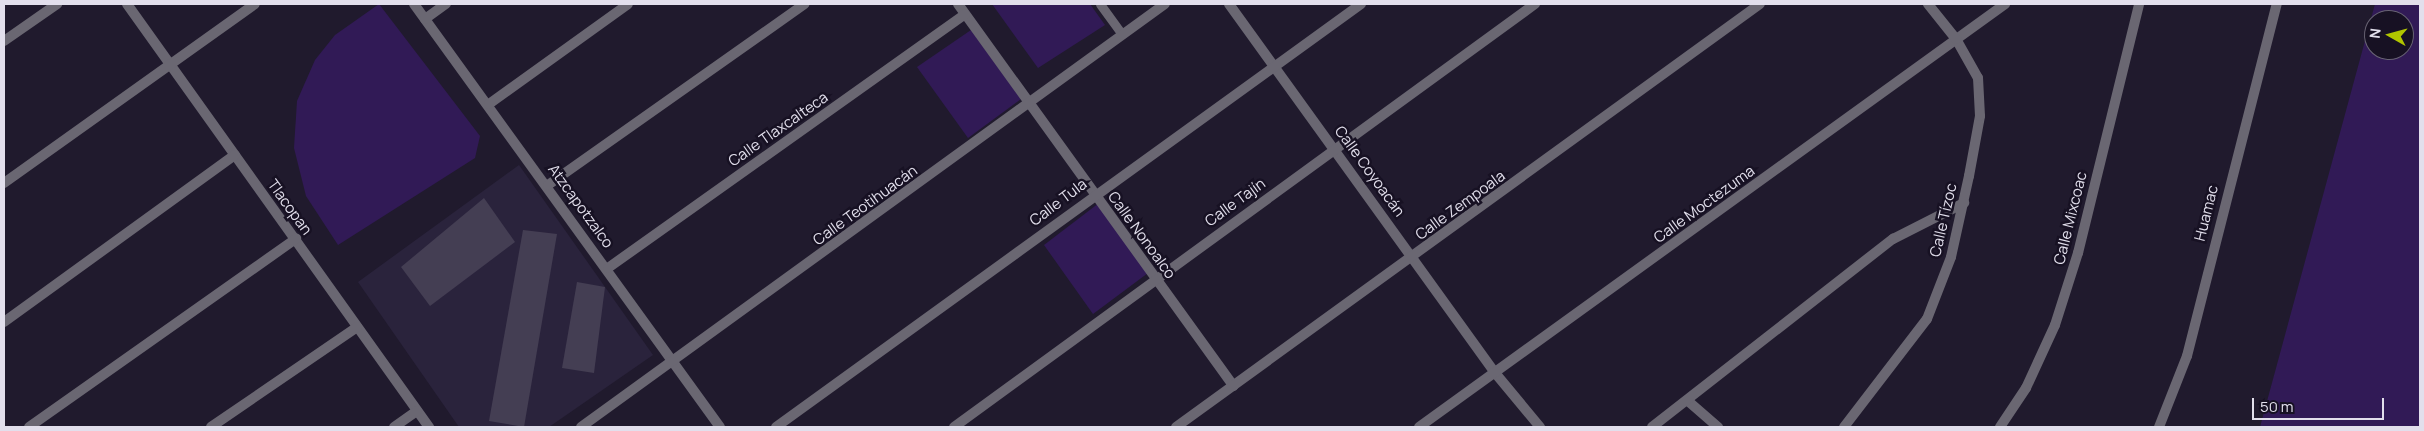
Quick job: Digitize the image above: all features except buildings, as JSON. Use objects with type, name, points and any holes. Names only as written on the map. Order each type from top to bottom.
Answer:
[{"type":"street","points":[[4,41],[57,4]]},
{"type":"street","name":"Tlacopan","points":[[127,4],[430,427]]},
{"type":"street","points":[[4,184],[255,4]]},
{"type":"street","name":"Atzcapotzalco","points":[[414,4],[548,185],[720,427]]},
{"type":"street","points":[[425,19],[446,4]]},
{"type":"street","points":[[489,104],[628,4]]},
{"type":"street","points":[[548,185],[805,4]]},
{"type":"street","name":"Calle Nonoalco","points":[[958,4],[1154,279],[1234,386]]},
{"type":"street","name":"Calle Teotihuacán","points":[[581,427],[1031,105],[1122,34],[1165,4]]},
{"type":"street","name":"Calle Coyoacán","points":[[1229,4],[1414,257],[1496,374],[1540,427]]},
{"type":"street","name":"Calle Tula","points":[[776,427],[1094,194],[1361,4]]},
{"type":"street","name":"Calle Tajín","points":[[954,427],[1154,279],[1535,4]]},
{"type":"street","name":"Calle Zempoala","points":[[1176,427],[1414,257],[1760,4]]},
{"type":"street","name":"Calle Tízoc","points":[[1844,427],[1927,319],[1951,257],[1964,203],[1981,95],[1978,78],[1956,39],[1928,4]]},
{"type":"street","name":"Calle Moctezuma","points":[[1419,427],[1496,374],[2005,4]]},
{"type":"street","name":"Calle Mixcoac","points":[[2000,427],[2042,358],[2064,299],[2139,4]]},
{"type":"street","name":"Huamac","points":[[2159,427],[2187,356],[2276,4]]},
{"type":"street","name":"Calle Tlaxcalteca","points":[[608,268],[965,14]]},
{"type":"street","points":[[4,322],[235,155]]},
{"type":"street","points":[[1652,427],[1688,401],[1893,239],[1964,203]]},
{"type":"street","points":[[30,427],[296,239]]},
{"type":"street","points":[[211,427],[357,327]]},
{"type":"street","points":[[1688,401],[1718,427]]},
{"type":"street","points":[[394,427],[417,411]]},
{"type":"lane","points":[[1100,4],[1122,34]]},
{"type":"shaded area","points":[[379,4],[480,136],[475,158],[338,245],[306,196],[294,148],[297,101],[315,60],[335,35]]},
{"type":"shaded area","points":[[992,4],[1090,4],[1105,25],[1038,68]]},
{"type":"shaded area","points":[[2375,4],[2420,4],[2420,427],[2260,427],[2364,44],[2364,60],[2414,60],[2414,10],[2373,10]]},
{"type":"shaded area","points":[[971,30],[1021,99],[968,138],[917,67]]},
{"type":"shaded area","points":[[519,165],[653,355],[549,427],[459,427],[358,282]]},
{"type":"shaded area","points":[[1099,203],[1148,273],[1093,314],[1044,245]]}]
